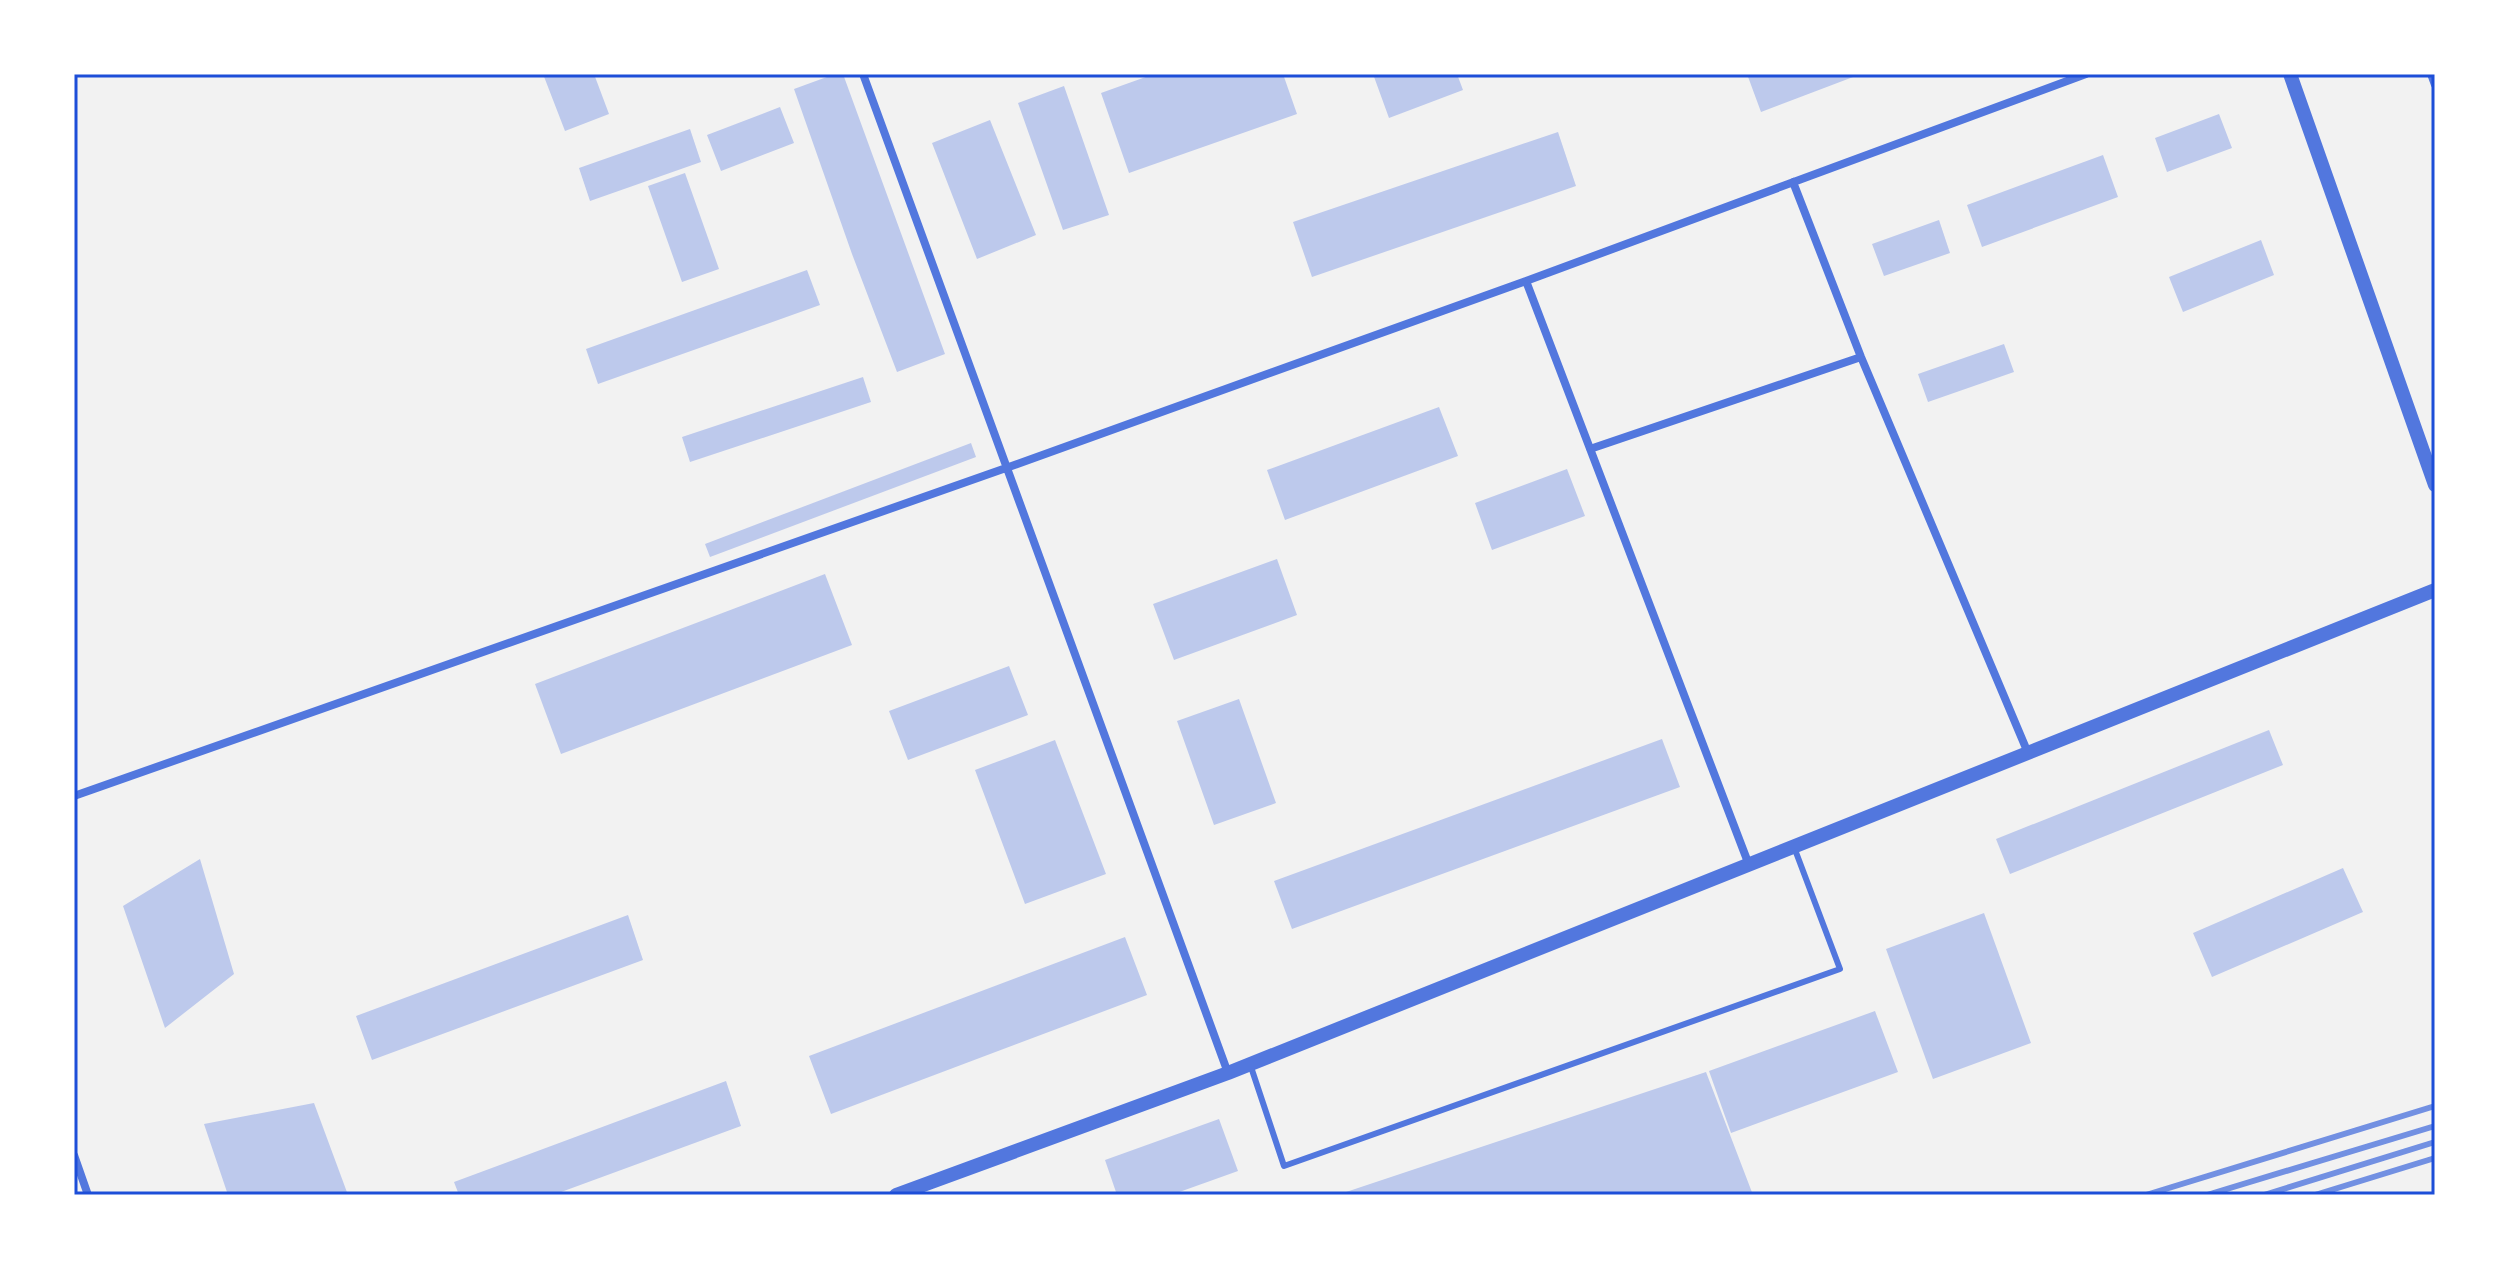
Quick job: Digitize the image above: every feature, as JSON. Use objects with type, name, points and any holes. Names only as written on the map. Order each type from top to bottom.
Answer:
[{"type":"street","points":[[863,74],[1228,1073]]},
{"type":"street","points":[[74,796],[1006,468],[1526,281],[2086,74]]},
{"type":"street","points":[[2290,74],[2435,485]]},
{"type":"street","points":[[2431,74],[2435,85]]},
{"type":"street","points":[[1793,182],[1861,357],[2028,753]]},
{"type":"street","points":[[1526,281],[1749,865]]},
{"type":"street","points":[[1590,449],[1861,357]]},
{"type":"street","points":[[896,1195],[1228,1073],[2435,590]]},
{"type":"street","points":[[74,1155],[88,1195]]},
{"type":"lane","points":[[1250,1064],[1284,1166],[1840,969],[1794,847]]},
{"type":"building","points":[[543,74],[594,74],[609,114],[565,131]]},
{"type":"building","points":[[843,74],[945,354],[897,372],[794,89]]},
{"type":"building","points":[[1154,74],[1283,74],[1297,114],[1129,173],[1101,93]]},
{"type":"building","points":[[1373,74],[1457,74],[1463,90],[1389,118]]},
{"type":"building","points":[[1747,74],[1861,74],[1761,112]]},
{"type":"building","points":[[1064,86],[1109,215],[1063,230],[1018,103]]},
{"type":"building","points":[[780,107],[794,143],[721,171],[707,135]]},
{"type":"building","points":[[2219,114],[2232,148],[2167,172],[2155,138]]},
{"type":"building","points":[[990,120],[1036,235],[977,259],[932,143]]},
{"type":"building","points":[[690,129],[701,162],[590,201],[579,168]]},
{"type":"building","points":[[1558,132],[1576,186],[1312,277],[1293,222]]},
{"type":"building","points":[[2103,155],[2118,197],[1982,247],[1967,205]]},
{"type":"building","points":[[685,173],[719,269],[682,282],[648,186]]},
{"type":"building","points":[[1939,220],[1950,253],[1884,276],[1872,244]]},
{"type":"building","points":[[2261,240],[2274,275],[2183,312],[2169,277]]},
{"type":"building","points":[[807,270],[820,305],[598,384],[586,349]]},
{"type":"building","points":[[2004,344],[2014,372],[1928,402],[1918,374]]},
{"type":"building","points":[[863,377],[871,402],[690,462],[682,437]]},
{"type":"building","points":[[1439,407],[1458,456],[1285,520],[1267,470]]},
{"type":"building","points":[[971,443],[976,457],[710,557],[705,544]]},
{"type":"building","points":[[1567,469],[1585,516],[1492,550],[1475,503]]},
{"type":"building","points":[[1277,559],[1297,615],[1174,660],[1153,604]]},
{"type":"building","points":[[825,574],[852,645],[561,754],[535,684]]},
{"type":"building","points":[[1009,666],[1028,715],[908,760],[889,711]]},
{"type":"building","points":[[1239,699],[1276,803],[1214,825],[1177,721]]},
{"type":"building","points":[[2269,730],[2283,765],[2010,874],[1996,839]]},
{"type":"building","points":[[1662,739],[1680,787],[1292,929],[1274,881]]},
{"type":"building","points":[[1055,740],[1106,874],[1025,904],[975,770]]},
{"type":"building","points":[[200,859],[234,974],[165,1028],[123,906]]},
{"type":"building","points":[[2343,868],[2363,912],[2212,977],[2193,933]]},
{"type":"building","points":[[1984,913],[2031,1043],[1933,1079],[1886,949]]},
{"type":"building","points":[[628,915],[643,960],[372,1060],[356,1016]]},
{"type":"building","points":[[1125,937],[1147,995],[831,1114],[809,1056]]},
{"type":"building","points":[[1875,1011],[1898,1072],[1731,1133],[1709,1071]]},
{"type":"building","points":[[1706,1072],[1753,1195],[1340,1195],[1340,1194]]},
{"type":"building","points":[[726,1081],[741,1126],[553,1195],[459,1195],[454,1182]]},
{"type":"building","points":[[314,1103],[348,1195],[228,1195],[204,1124]]},
{"type":"building","points":[[1219,1119],[1238,1171],[1171,1195],[1117,1195],[1105,1160]]},
{"type":"railway","points":[[2146,1195],[2435,1106]]},
{"type":"railway","points":[[2207,1195],[2435,1126]]},
{"type":"railway","points":[[2264,1195],[2435,1142]]},
{"type":"railway","points":[[2315,1195],[2435,1158]]}]
